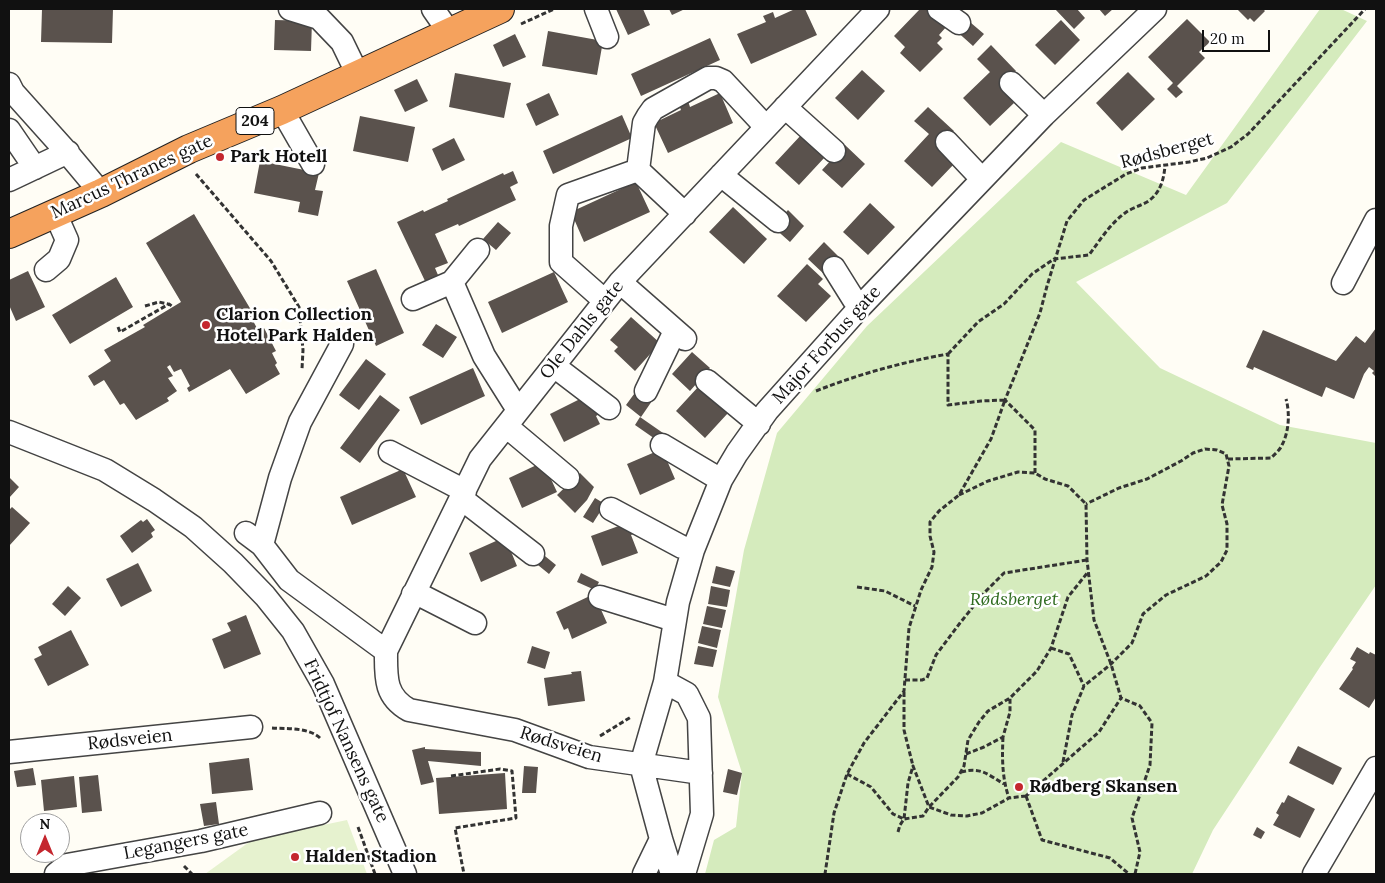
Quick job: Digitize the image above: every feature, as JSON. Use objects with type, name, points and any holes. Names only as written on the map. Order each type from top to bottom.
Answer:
[{"type":"highway","name":"Marcus Thranes gate","points":[[9,234],[500,9]]},
{"type":"street","points":[[290,9],[319,18],[342,42],[358,75]]},
{"type":"street","points":[[433,9],[449,32]]},
{"type":"street","points":[[596,9],[607,37]]},
{"type":"street","name":"Ole Dahls gate","points":[[400,705],[389,690],[386,674],[386,651],[480,459],[620,282],[878,9]]},
{"type":"street","points":[[939,9],[959,23]]},
{"type":"street","name":"Major Forbus gate","points":[[641,765],[665,682],[674,620],[693,550],[721,480],[737,453],[767,411],[861,306],[1044,115],[1155,9]]},
{"type":"street","points":[[638,170],[644,123],[653,109],[708,78],[716,78],[723,81],[766,127]]},
{"type":"street","points":[[1011,83],[1044,115]]},
{"type":"street","points":[[10,90],[68,152],[100,193]]},
{"type":"street","points":[[785,107],[834,151]]},
{"type":"street","points":[[282,110],[313,164]]},
{"type":"street","points":[[9,130],[35,168]]},
{"type":"street","points":[[947,142],[982,179]]},
{"type":"street","points":[[9,180],[68,152]]},
{"type":"street","points":[[638,170],[684,214]]},
{"type":"street","points":[[605,301],[561,262],[561,226],[568,195],[638,170]]},
{"type":"street","points":[[721,175],[778,221]]},
{"type":"street","points":[[46,270],[59,259],[68,240],[55,213]]},
{"type":"street","points":[[1344,284],[1376,220]]},
{"type":"street","points":[[413,299],[452,282],[478,250]]},
{"type":"street","points":[[834,268],[854,300],[861,306]]},
{"type":"street","points":[[452,282],[512,418],[568,478]]},
{"type":"street","points":[[620,282],[680,335],[646,391]]},
{"type":"street","points":[[342,344],[300,422],[280,478],[254,539],[289,580],[386,651]]},
{"type":"street","points":[[554,366],[609,408]]},
{"type":"street","points":[[707,381],[759,424]]},
{"type":"street","name":"Fridtjof Nansens gate","points":[[9,432],[105,470],[154,500],[193,527],[233,563],[265,596],[293,631],[323,684],[405,874]]},
{"type":"street","points":[[662,446],[721,480]]},
{"type":"street","points":[[390,452],[463,495],[533,554]]},
{"type":"street","points":[[611,509],[693,550]]},
{"type":"street","points":[[413,594],[424,596],[475,623]]},
{"type":"street","points":[[600,597],[674,620]]},
{"type":"street","points":[[665,682],[687,694],[699,718],[702,814],[684,874]]},
{"type":"street","name":"Rødsveien","points":[[400,705],[409,710],[515,730],[589,757],[701,772]]},
{"type":"street","name":"Rødsveien","points":[[9,752],[251,728]]},
{"type":"street","points":[[641,765],[672,874]]},
{"type":"street","points":[[1314,874],[1376,768]]},
{"type":"street","name":"Legangers gate","points":[[56,874],[67,864],[201,841],[320,813]]},
{"type":"street","points":[[644,874],[661,839]]},
{"type":"path","name":"Rødsberget","points":[[959,495],[991,439],[1040,313],[1054,259],[1067,221],[1084,200],[1126,174],[1142,168],[1207,158],[1231,147],[1248,134],[1365,9]]},
{"type":"path","points":[[812,393],[848,379],[908,361],[948,354],[978,322],[1004,304],[1032,274],[1054,259],[1089,255],[1109,227],[1126,212],[1146,203],[1156,195],[1164,180],[1165,165]]},
{"type":"path","points":[[195,172],[271,262],[299,307],[303,350],[302,377]]},
{"type":"path","points":[[145,306],[159,302],[173,307]]},
{"type":"path","points":[[118,327],[120,332],[169,304]]},
{"type":"path","points":[[948,354],[948,405],[1005,400],[1035,430],[1035,474]]},
{"type":"path","points":[[1228,460],[1272,458],[1282,446],[1288,424],[1288,404],[1286,398]]},
{"type":"path","points":[[1064,762],[1072,715],[1084,686],[1111,664],[1132,643],[1143,614],[1166,595],[1206,576],[1221,562],[1227,550],[1226,524],[1222,505],[1229,466],[1226,454],[1217,450],[1205,449],[1193,453],[1147,479],[1119,488],[1086,504]]},
{"type":"path","points":[[1122,698],[1099,732],[1026,796],[1009,798],[982,813],[967,816],[951,815],[929,807],[913,766],[904,730],[904,691],[909,628],[921,590],[932,567],[934,552],[930,536],[930,522],[938,511],[959,495],[988,481],[1018,472],[1035,474],[1068,486],[1086,504],[1087,560],[1094,620],[1122,698],[1140,706],[1152,723],[1150,765],[1132,818],[1140,852],[1135,874]]},
{"type":"path","points":[[905,680],[922,680],[927,678],[936,655],[985,592],[1004,573],[1087,560]]},
{"type":"path","points":[[847,774],[871,787],[893,814],[904,819],[923,816],[961,772],[964,766],[968,740],[979,722],[988,711],[1010,698],[1037,671],[1051,648],[1068,597],[1088,571]]},
{"type":"path","points":[[857,587],[885,591],[915,606]]},
{"type":"path","points":[[1051,648],[1069,654],[1084,686]]},
{"type":"path","points":[[825,874],[834,813],[847,774],[864,743],[904,691]]},
{"type":"path","points":[[1009,798],[1004,784],[1002,760],[1003,737],[1010,712],[1010,698]]},
{"type":"path","points":[[251,728],[293,729],[312,733],[318,736],[324,743]]},
{"type":"path","points":[[966,754],[1003,737]]},
{"type":"path","points":[[898,832],[904,819],[908,783],[913,766]]},
{"type":"path","points":[[451,776],[500,769],[512,771],[516,818],[455,828],[464,874]]},
{"type":"path","points":[[961,772],[972,769],[982,771],[1004,784]]},
{"type":"path","points":[[1026,796],[1042,840],[1110,858],[1129,874]]},
{"type":"green space","name":"Rødsberget","points":[[1320,9],[1341,9],[1367,21],[1227,203],[1076,282],[1160,368],[1280,425],[1376,443],[1376,585],[1213,830],[1192,874],[705,874],[714,840],[736,827],[742,773],[718,697],[744,550],[777,433],[867,326],[1061,142],[1186,195]]},
{"type":"green space","name":"Halden Stadion","points":[[347,820],[367,874],[205,874],[252,840]]},
{"type":"building","points":[[42,9],[113,9],[112,43],[41,42]]},
{"type":"building","points":[[616,9],[643,9],[650,25],[628,35]]},
{"type":"building","points":[[669,9],[685,9],[672,15]]},
{"type":"building","points":[[795,9],[805,9],[817,35],[751,64],[737,34],[766,22],[763,16],[773,12],[775,18]]},
{"type":"building","points":[[920,9],[929,9],[947,26],[939,35],[942,38],[937,43],[943,49],[920,72],[900,53],[905,47],[894,36]]},
{"type":"building","points":[[1055,9],[1077,9],[1085,18],[1074,29]]},
{"type":"building","points":[[1099,9],[1113,9],[1105,16]]},
{"type":"building","points":[[1237,9],[1263,9],[1265,11],[1254,22],[1250,18],[1248,20]]},
{"type":"building","points":[[964,17],[984,34],[973,46],[954,29]]},
{"type":"building","points":[[1187,19],[1210,42],[1199,52],[1205,58],[1177,86],[1183,92],[1176,98],[1167,89],[1173,83],[1148,57]]},
{"type":"building","points":[[275,20],[312,21],[311,51],[274,50]]},
{"type":"building","points":[[1061,20],[1080,40],[1055,65],[1035,45]]},
{"type":"building","points":[[548,31],[603,41],[597,75],[542,66]]},
{"type":"building","points":[[515,34],[526,57],[503,67],[493,45]]},
{"type":"building","points":[[710,38],[720,60],[641,96],[631,74]]},
{"type":"building","points":[[991,45],[1016,71],[1004,83],[1015,95],[1011,99],[1014,103],[990,126],[963,98],[990,72],[977,59]]},
{"type":"building","points":[[862,70],[885,91],[858,120],[835,98]]},
{"type":"building","points":[[1128,72],[1155,99],[1122,131],[1096,103]]},
{"type":"building","points":[[455,73],[511,83],[504,118],[449,107]]},
{"type":"building","points":[[417,79],[428,101],[405,112],[394,90]]},
{"type":"building","points":[[549,93],[559,115],[536,126],[526,104]]},
{"type":"building","points":[[720,93],[733,123],[668,153],[654,123],[681,110],[679,105],[688,101],[690,107]]},
{"type":"building","points":[[928,107],[954,131],[943,143],[955,163],[932,187],[904,161],[929,134],[914,121]]},
{"type":"building","points":[[622,115],[632,138],[553,174],[543,151]]},
{"type":"building","points":[[360,116],[415,127],[408,162],[353,151]]},
{"type":"building","points":[[802,134],[825,157],[799,185],[775,163]]},
{"type":"building","points":[[454,138],[465,160],[442,171],[432,149]]},
{"type":"building","points":[[845,145],[865,164],[842,188],[822,170]]},
{"type":"building","points":[[260,161],[319,173],[315,190],[323,191],[318,216],[298,212],[300,202],[254,193]]},
{"type":"building","points":[[513,171],[518,183],[510,187],[516,200],[459,226],[458,224],[435,234],[448,263],[435,268],[438,275],[425,281],[397,222],[448,201],[447,199],[503,173],[504,175]]},
{"type":"building","points":[[636,182],[650,212],[584,242],[571,212]]},
{"type":"building","points":[[870,203],[895,227],[868,255],[843,232]]},
{"type":"building","points":[[733,207],[767,239],[744,264],[709,232]]},
{"type":"building","points":[[788,210],[804,226],[790,242],[773,227]]},
{"type":"building","points":[[194,214],[254,315],[251,317],[259,332],[264,328],[276,351],[272,353],[280,374],[246,394],[230,369],[189,392],[187,388],[190,386],[181,369],[174,372],[170,365],[167,367],[173,376],[168,378],[177,391],[167,398],[169,401],[136,420],[124,403],[120,405],[104,380],[94,386],[88,376],[111,361],[104,350],[145,327],[143,325],[181,302],[146,243]]},
{"type":"building","points":[[498,222],[511,233],[496,250],[483,239]]},
{"type":"building","points":[[824,242],[842,260],[826,276],[808,259]]},
{"type":"building","points":[[807,264],[823,279],[818,284],[831,296],[806,322],[777,296]]},
{"type":"building","points":[[376,269],[404,333],[376,346],[347,281]]},
{"type":"building","points":[[28,271],[45,307],[16,321],[9,305],[9,280]]},
{"type":"building","points":[[554,272],[568,302],[502,333],[488,302]]},
{"type":"building","points":[[116,277],[133,307],[70,344],[52,315]]},
{"type":"building","points":[[631,317],[660,343],[635,371],[614,351],[618,347],[610,340]]},
{"type":"building","points":[[436,324],[457,337],[443,358],[422,345]]},
{"type":"building","points":[[1376,328],[1376,377],[1372,373],[1374,371],[1369,367],[1364,374],[1354,399],[1326,387],[1322,397],[1254,367],[1253,370],[1246,367],[1263,330],[1336,361],[1356,336],[1365,343]]},
{"type":"building","points":[[692,352],[710,368],[690,391],[672,374]]},
{"type":"building","points":[[366,359],[386,374],[359,410],[339,395]]},
{"type":"building","points":[[473,368],[485,396],[421,425],[409,397]]},
{"type":"building","points":[[699,386],[728,413],[705,438],[676,411]]},
{"type":"building","points":[[637,390],[652,401],[641,417],[626,405]]},
{"type":"building","points":[[380,395],[400,410],[360,463],[340,448]]},
{"type":"building","points":[[586,396],[601,413],[596,416],[600,424],[564,442],[550,414]]},
{"type":"building","points":[[640,417],[663,433],[658,441],[635,425]]},
{"type":"building","points":[[662,449],[675,479],[640,495],[627,464]]},
{"type":"building","points":[[543,462],[557,492],[522,508],[509,478]]},
{"type":"building","points":[[403,469],[416,497],[352,525],[340,497]]},
{"type":"building","points":[[580,473],[594,487],[587,500],[575,513],[557,495]]},
{"type":"building","points":[[9,477],[19,487],[9,498]]},
{"type":"building","points":[[595,498],[605,504],[593,523],[583,517]]},
{"type":"building","points":[[12,507],[30,523],[9,546],[9,510]]},
{"type":"building","points":[[147,519],[155,530],[151,533],[153,537],[132,553],[120,536],[141,520],[143,522]]},
{"type":"building","points":[[627,523],[636,533],[631,535],[638,553],[602,566],[591,536]]},
{"type":"building","points":[[505,537],[517,566],[481,582],[469,553]]},
{"type":"building","points":[[540,552],[556,565],[549,574],[533,561]]},
{"type":"building","points":[[138,563],[152,591],[121,607],[106,579]]},
{"type":"building","points":[[716,566],[735,571],[730,587],[712,583]]},
{"type":"building","points":[[581,573],[599,582],[595,590],[577,582]]},
{"type":"building","points":[[68,586],[81,598],[65,616],[52,604]]},
{"type":"building","points":[[711,586],[730,590],[727,607],[708,604]]},
{"type":"building","points":[[594,594],[607,623],[572,639],[568,628],[564,630],[556,612]]},
{"type":"building","points":[[707,606],[726,610],[722,628],[703,624]]},
{"type":"building","points":[[246,615],[261,654],[224,669],[212,639],[231,631],[227,623]]},
{"type":"building","points":[[702,626],[721,630],[717,648],[698,643]]},
{"type":"building","points":[[71,630],[89,665],[48,686],[34,659],[42,655],[38,647]]},
{"type":"building","points":[[532,646],[550,652],[545,669],[527,663]]},
{"type":"building","points":[[698,646],[717,650],[713,667],[694,664]]},
{"type":"building","points":[[1357,647],[1369,654],[1370,652],[1376,655],[1376,697],[1369,708],[1339,689],[1356,662],[1350,659]]},
{"type":"building","points":[[581,671],[585,701],[548,706],[544,678]]},
{"type":"building","points":[[1298,746],[1342,768],[1333,785],[1289,763]]},
{"type":"building","points":[[425,747],[425,749],[481,752],[481,766],[428,761],[434,782],[421,785],[412,750]]},
{"type":"building","points":[[249,758],[253,790],[212,794],[209,763]]},
{"type":"building","points":[[524,766],[538,767],[536,793],[522,793]]},
{"type":"building","points":[[33,768],[36,785],[17,787],[14,771]]},
{"type":"building","points":[[728,769],[742,773],[737,795],[723,792]]},
{"type":"building","points":[[505,773],[507,809],[439,814],[436,778]]},
{"type":"building","points":[[98,775],[102,811],[82,813],[79,777]]},
{"type":"building","points":[[74,776],[77,807],[44,811],[41,780]]},
{"type":"building","points":[[1288,795],[1315,809],[1300,838],[1273,825],[1279,815],[1276,813]]},
{"type":"building","points":[[216,802],[219,824],[204,826],[200,804]]},
{"type":"building","points":[[1257,827],[1265,832],[1261,839],[1253,835]]},
{"type":"place","name":"Park Hotell","points":[[220,157]]},
{"type":"place","name":"Clarion Collection Hotel Park Halden","points":[[206,325]]},
{"type":"place","name":"Rødberg Skansen","points":[[1019,787]]},
{"type":"place","name":"Halden Stadion","points":[[295,857]]}]
